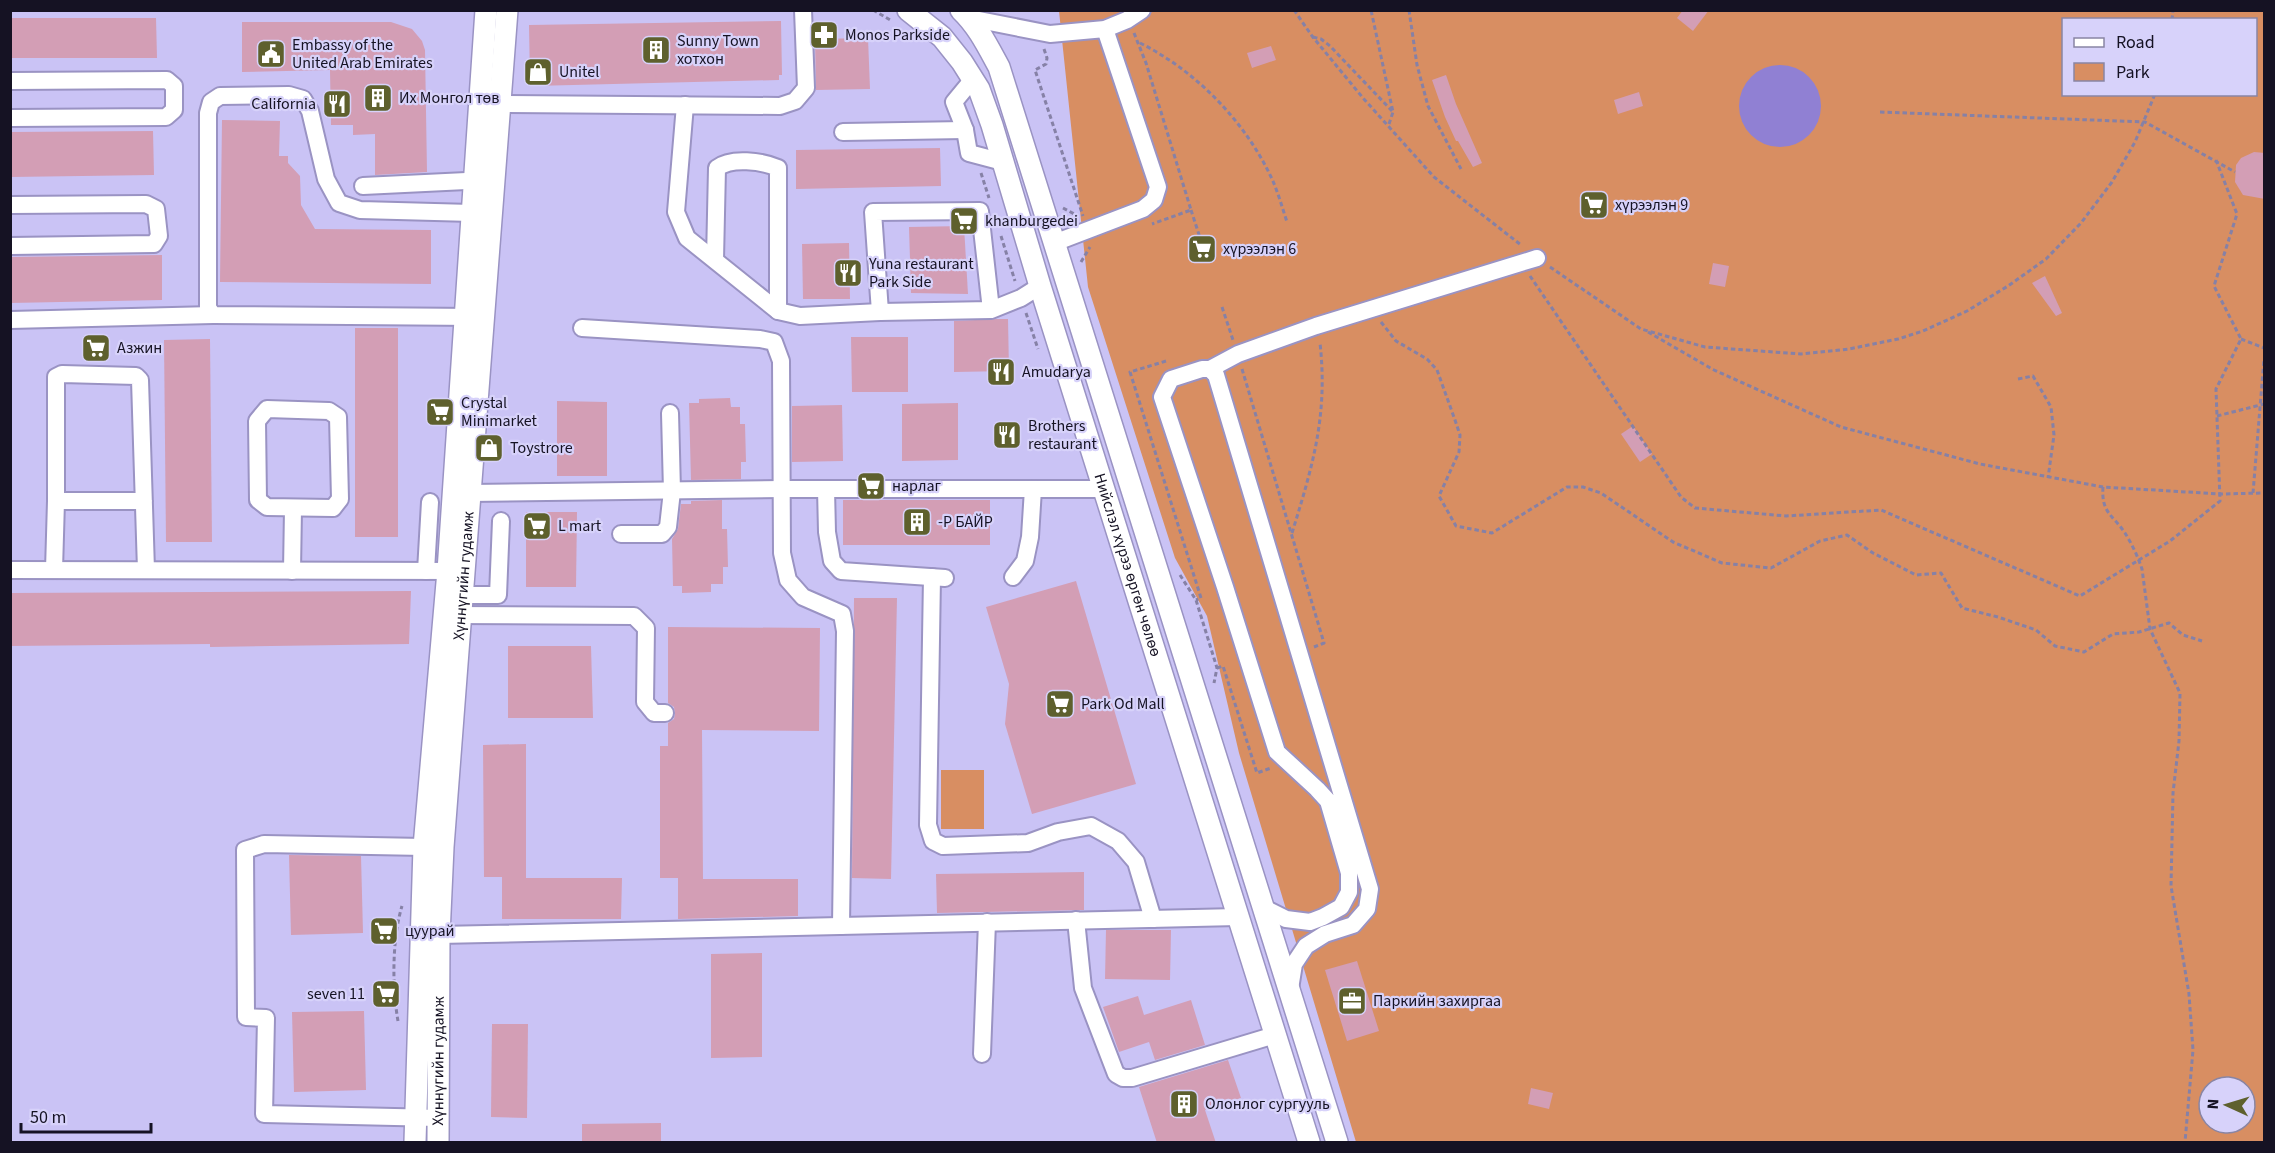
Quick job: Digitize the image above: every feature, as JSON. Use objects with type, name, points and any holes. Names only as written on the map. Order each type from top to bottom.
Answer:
[{"type":"main road","name":"Хүннүгийн гудамж","points":[[438,1143],[439,935],[442,846],[456,571],[484,179],[486,10]]},
{"type":"main road","name":"Хүннүгийн гудамж","points":[[456,571],[470,493],[474,317],[472,213],[484,179],[500,104],[507,10]]},
{"type":"main road","name":"Нийслэл хүрээ өргөн чөлөө","points":[[965,14],[985,41],[999,67],[1337,1143]]},
{"type":"main road","name":"Нийслэл хүрээ өргөн чөлөө","points":[[903,17],[942,37],[979,88],[1309,1143]]},
{"type":"main road","points":[[1112,515],[1137,506]]},
{"type":"main road","name":"Хүннүгийн гудамж","points":[[415,1143],[424,847],[455,608]]},
{"type":"street","points":[[500,104],[780,106],[795,101],[806,88],[803,10]]},
{"type":"street","points":[[965,14],[1050,34],[1105,28],[1127,20],[1142,10]]},
{"type":"street","points":[[1054,243],[1143,209],[1154,200],[1158,187],[1105,28]]},
{"type":"street","points":[[973,79],[954,102],[965,130],[969,153],[1003,162]]},
{"type":"street","points":[[10,81],[167,80],[174,86],[174,110],[166,117],[10,118]]},
{"type":"street","points":[[213,315],[208,308],[208,113],[212,102],[220,96],[290,95],[303,99],[309,111],[326,180],[339,203],[360,210],[472,213]]},
{"type":"street","points":[[685,105],[676,212],[687,238],[778,310],[800,316],[991,310],[1021,298],[1040,286]]},
{"type":"street","points":[[843,132],[965,130]]},
{"type":"street","points":[[715,260],[717,168],[724,163],[765,163],[778,168],[778,310]]},
{"type":"street","points":[[363,186],[484,179]]},
{"type":"street","points":[[10,205],[146,204],[156,209],[159,236],[154,243],[10,246]]},
{"type":"street","points":[[880,312],[873,212],[980,211],[991,310]]},
{"type":"street","points":[[1264,908],[1286,919],[1310,922],[1323,917],[1341,907],[1349,892],[1349,873],[1328,801],[1277,752],[1162,397],[1171,379],[1202,369],[1210,369],[1238,354],[1367,309],[1530,260]]},
{"type":"street","points":[[10,320],[213,315],[474,317]]},
{"type":"street","points":[[582,328],[760,339],[774,342],[781,361],[782,553],[788,580],[803,597],[842,614],[845,631],[841,926]]},
{"type":"street","points":[[1210,369],[1216,375],[1370,889],[1367,909],[1353,925],[1325,934],[1306,946],[1294,964],[1289,990]]},
{"type":"street","points":[[54,570],[56,377],[62,374],[136,376],[140,380],[146,570]]},
{"type":"street","points":[[267,409],[329,411],[338,417],[339,499],[333,508],[293,508],[267,507],[258,500],[257,421],[267,409]]},
{"type":"street","points":[[621,534],[662,534],[668,527],[672,490],[670,413]]},
{"type":"street","points":[[470,493],[782,489],[1103,489]]},
{"type":"street","points":[[826,489],[827,532],[832,561],[841,571],[938,577],[928,825],[933,841],[943,846],[1028,843],[1058,832],[1091,826],[1118,841],[1136,862],[1153,919]]},
{"type":"street","points":[[1012,577],[1025,561],[1030,537],[1033,489]]},
{"type":"street","points":[[56,501],[144,501]]},
{"type":"street","points":[[426,571],[430,502]]},
{"type":"street","points":[[292,571],[293,508]]},
{"type":"street","points":[[455,608],[498,595],[501,521]]},
{"type":"street","points":[[10,570],[456,571]]},
{"type":"street","points":[[455,608],[634,616],[646,628],[645,702],[654,713],[665,713]]},
{"type":"street","points":[[424,847],[264,844],[245,850],[246,1017],[266,1018],[264,1114],[438,1118]]},
{"type":"street","points":[[439,935],[1238,916]]},
{"type":"street","points":[[1076,920],[1083,988],[1116,1074],[1123,1078],[1132,1078],[1275,1035]]},
{"type":"street","points":[[982,1054],[987,922]]},
{"type":"path","points":[[873,10],[903,17]]},
{"type":"path","points":[[1294,10],[1312,36],[1363,98],[1389,124],[1434,177],[1530,260],[1641,329],[1714,370],[1841,427],[1980,464],[2103,487],[2221,494],[2265,493]]},
{"type":"path","points":[[1371,10],[1393,112],[1389,124]]},
{"type":"path","points":[[1408,10],[1417,65],[1428,106],[1461,169]]},
{"type":"path","points":[[1312,36],[1330,46],[1393,112]]},
{"type":"path","points":[[1138,42],[1156,51],[1192,76],[1244,131],[1272,179],[1287,222]]},
{"type":"path","points":[[1042,44],[1047,58],[1046,64],[1035,70],[1083,217],[1071,214],[1060,206]]},
{"type":"path","points":[[1641,329],[1705,347],[1801,354],[1872,345],[1898,339],[1944,322],[2008,286],[2046,259],[2063,242],[2112,182],[2145,122],[2154,96]]},
{"type":"path","points":[[1880,112],[2145,122],[2235,172]]},
{"type":"path","points":[[976,155],[990,199]]},
{"type":"path","points":[[2216,160],[2237,214],[2214,286],[2241,339],[2265,348]]},
{"type":"path","points":[[1191,210],[1203,248]]},
{"type":"path","points":[[1000,232],[1040,355]]},
{"type":"path","points":[[1530,260],[1526,270],[1681,497],[1695,508],[1786,516],[1881,510],[2080,596],[2170,541],[2220,501],[2216,389],[2241,339]]},
{"type":"path","points":[[1222,307],[1291,535],[1313,468],[1321,423],[1323,369],[1319,334]]},
{"type":"path","points":[[1367,309],[1377,316],[1396,342],[1427,359],[1437,370],[1460,435],[1459,452],[1439,496],[1456,526],[1492,533],[1567,487],[1583,487],[1601,493],[1673,542],[1722,563],[1772,568],[1820,541],[1846,535],[1873,553],[1916,575],[1941,573],[1962,608],[2036,630],[2055,646],[2084,652],[2114,634],[2139,632],[2169,623],[2183,635],[2202,641]]},
{"type":"path","points":[[1176,358],[1130,372],[1201,598],[1196,600]]},
{"type":"path","points":[[2253,494],[2263,405],[2265,359]]},
{"type":"path","points":[[2018,379],[2033,376],[2051,407],[2054,435],[2048,478]]},
{"type":"path","points":[[2217,416],[2263,405]]},
{"type":"path","points":[[2103,487],[2102,499],[2106,510],[2125,533],[2139,560],[2150,629],[2180,693],[2171,886],[2189,994],[2193,1050],[2184,1143]]},
{"type":"green space","points":[[1059,11],[2264,11],[2264,1142],[1356,1142],[1239,753],[1207,616],[1175,558],[1088,287]]},
{"type":"green space","points":[[941,770],[984,770],[984,829],[941,829]]},
{"type":"shaded area","points":[[1780,65],[1796,68],[1809,77],[1818,90],[1821,106],[1818,122],[1809,135],[1796,144],[1780,147],[1764,144],[1751,135],[1742,122],[1739,106],[1742,90],[1751,77],[1764,68]]},
{"type":"building","points":[[1683,10],[1709,10],[1693,31],[1677,18]]},
{"type":"building","points":[[10,18],[156,18],[157,58],[10,58]]},
{"type":"building","name":"Sunny Town хотхон","points":[[781,21],[782,75],[779,75],[779,80],[533,86],[533,81],[530,81],[529,25]]},
{"type":"building","name":"Их Монгол төв","points":[[242,22],[391,22],[412,29],[422,41],[425,50],[427,172],[375,175],[375,134],[353,135],[353,125],[331,125],[330,70],[242,72]]},
{"type":"building","points":[[868,38],[870,89],[816,90],[815,39]]},
{"type":"building","points":[[1271,46],[1276,60],[1252,68],[1247,53]]},
{"type":"building","points":[[1446,75],[1482,163],[1473,167],[1456,141],[1432,80]]},
{"type":"building","points":[[1639,92],[1643,106],[1618,114],[1614,100]]},
{"type":"building","points":[[222,120],[280,121],[279,156],[288,156],[288,163],[300,176],[301,205],[315,229],[431,230],[431,284],[220,282]]},
{"type":"building","points":[[153,131],[154,175],[10,177],[10,132]]},
{"type":"building","points":[[940,148],[941,186],[796,189],[796,150]]},
{"type":"building","points":[[2254,152],[2265,153],[2265,199],[2243,195],[2235,182],[2236,165],[2241,158]]},
{"type":"building","points":[[964,226],[968,294],[911,293],[909,227]]},
{"type":"building","points":[[849,243],[850,299],[803,299],[802,244]]},
{"type":"building","points":[[162,255],[162,300],[10,303],[10,257]]},
{"type":"building","points":[[1713,263],[1729,266],[1725,287],[1709,284]]},
{"type":"building","points":[[2045,276],[2062,313],[2056,316],[2032,283]]},
{"type":"building","points":[[1008,319],[1009,371],[954,372],[954,321]]},
{"type":"building","points":[[355,328],[398,328],[398,537],[355,537]]},
{"type":"building","points":[[851,337],[908,337],[908,392],[852,392]]},
{"type":"building","points":[[210,339],[212,542],[166,542],[164,340]]},
{"type":"building","points":[[730,398],[731,407],[740,407],[740,424],[745,424],[746,462],[741,462],[741,479],[691,480],[689,403],[699,403],[699,399]]},
{"type":"building","points":[[557,401],[607,402],[607,476],[557,476]]},
{"type":"building","points":[[958,403],[958,460],[902,461],[902,404]]},
{"type":"building","points":[[842,405],[843,461],[792,462],[792,406]]},
{"type":"building","points":[[1633,426],[1652,454],[1640,462],[1621,434]]},
{"type":"building","points":[[722,500],[722,529],[727,529],[728,567],[723,567],[723,584],[711,584],[711,592],[682,593],[682,586],[673,586],[672,539],[678,529],[681,504],[691,504],[691,501]]},
{"type":"building","name":"-Р БАЙР","points":[[843,500],[990,500],[990,545],[843,545]]},
{"type":"building","points":[[526,512],[577,512],[576,587],[526,587]]},
{"type":"building","name":"Park Od Mall","points":[[1076,581],[1136,784],[1032,814],[1005,724],[1009,684],[986,607]]},
{"type":"building","points":[[411,591],[409,644],[210,647],[210,644],[10,646],[10,593]]},
{"type":"building","points":[[854,598],[897,598],[891,879],[852,878]]},
{"type":"building","points":[[668,627],[820,628],[819,731],[702,730],[703,879],[798,879],[798,916],[678,919],[678,878],[660,878],[660,746],[668,746],[668,723],[674,719],[675,714],[674,707],[668,703]]},
{"type":"building","points":[[508,646],[591,646],[593,718],[508,718]]},
{"type":"building","points":[[526,744],[526,878],[622,878],[621,919],[502,919],[502,877],[484,877],[483,745]]},
{"type":"building","points":[[289,855],[361,856],[363,933],[291,935]]},
{"type":"building","points":[[1084,872],[1084,910],[937,913],[936,874]]},
{"type":"building","points":[[1106,930],[1171,930],[1170,980],[1105,979]]},
{"type":"building","points":[[762,953],[762,1057],[711,1058],[711,954]]},
{"type":"building","name":"Паркийн захиргаа","points":[[1357,961],[1379,1031],[1347,1041],[1325,970]]},
{"type":"building","points":[[1138,996],[1144,1015],[1191,1000],[1205,1045],[1155,1060],[1149,1042],[1119,1052],[1103,1007]]},
{"type":"building","points":[[364,1011],[366,1090],[294,1092],[292,1012]]},
{"type":"building","points":[[492,1024],[528,1024],[527,1118],[491,1117]]},
{"type":"building","name":"Олонлог сургууль","points":[[1228,1060],[1241,1098],[1205,1110],[1216,1143],[1157,1143],[1139,1087]]},
{"type":"building","points":[[1531,1088],[1553,1093],[1549,1109],[1528,1104]]},
{"type":"building","points":[[661,1123],[661,1143],[582,1143],[582,1124]]},
{"type":"place","name":"Monos Parkside","points":[[824,35]]},
{"type":"place","name":"Sunny Town хотхон","points":[[656,50]]},
{"type":"place","name":"Embassy of the United Arab Emirates","points":[[271,54]]},
{"type":"place","name":"Unitel","points":[[538,72]]},
{"type":"place","name":"Их Монгол төв","points":[[378,98]]},
{"type":"place","name":"California","points":[[337,104]]},
{"type":"place","name":"хүрээлэн 9","points":[[1594,205]]},
{"type":"place","name":"khanburgedei","points":[[964,221]]},
{"type":"place","name":"хүрээлэн 6","points":[[1202,249]]},
{"type":"place","name":"Yuna restaurant Park Side","points":[[848,273]]},
{"type":"place","name":"Азжин","points":[[96,348]]},
{"type":"place","name":"Amudarya","points":[[1001,372]]},
{"type":"place","name":"Crystal Minimarket","points":[[440,412]]},
{"type":"place","name":"Brothers restaurant","points":[[1007,435]]},
{"type":"place","name":"Toystrore","points":[[489,448]]},
{"type":"place","name":"нарлаг","points":[[871,486]]},
{"type":"place","name":"-Р БАЙР","points":[[917,522]]},
{"type":"place","name":"L mart","points":[[537,526]]},
{"type":"place","name":"Park Od Mall","points":[[1060,704]]},
{"type":"place","name":"цуурай","points":[[384,931]]},
{"type":"place","name":"seven 11","points":[[386,994]]},
{"type":"place","name":"Паркийн захиргаа","points":[[1352,1001]]},
{"type":"place","name":"Олонлог сургууль","points":[[1184,1104]]}]
